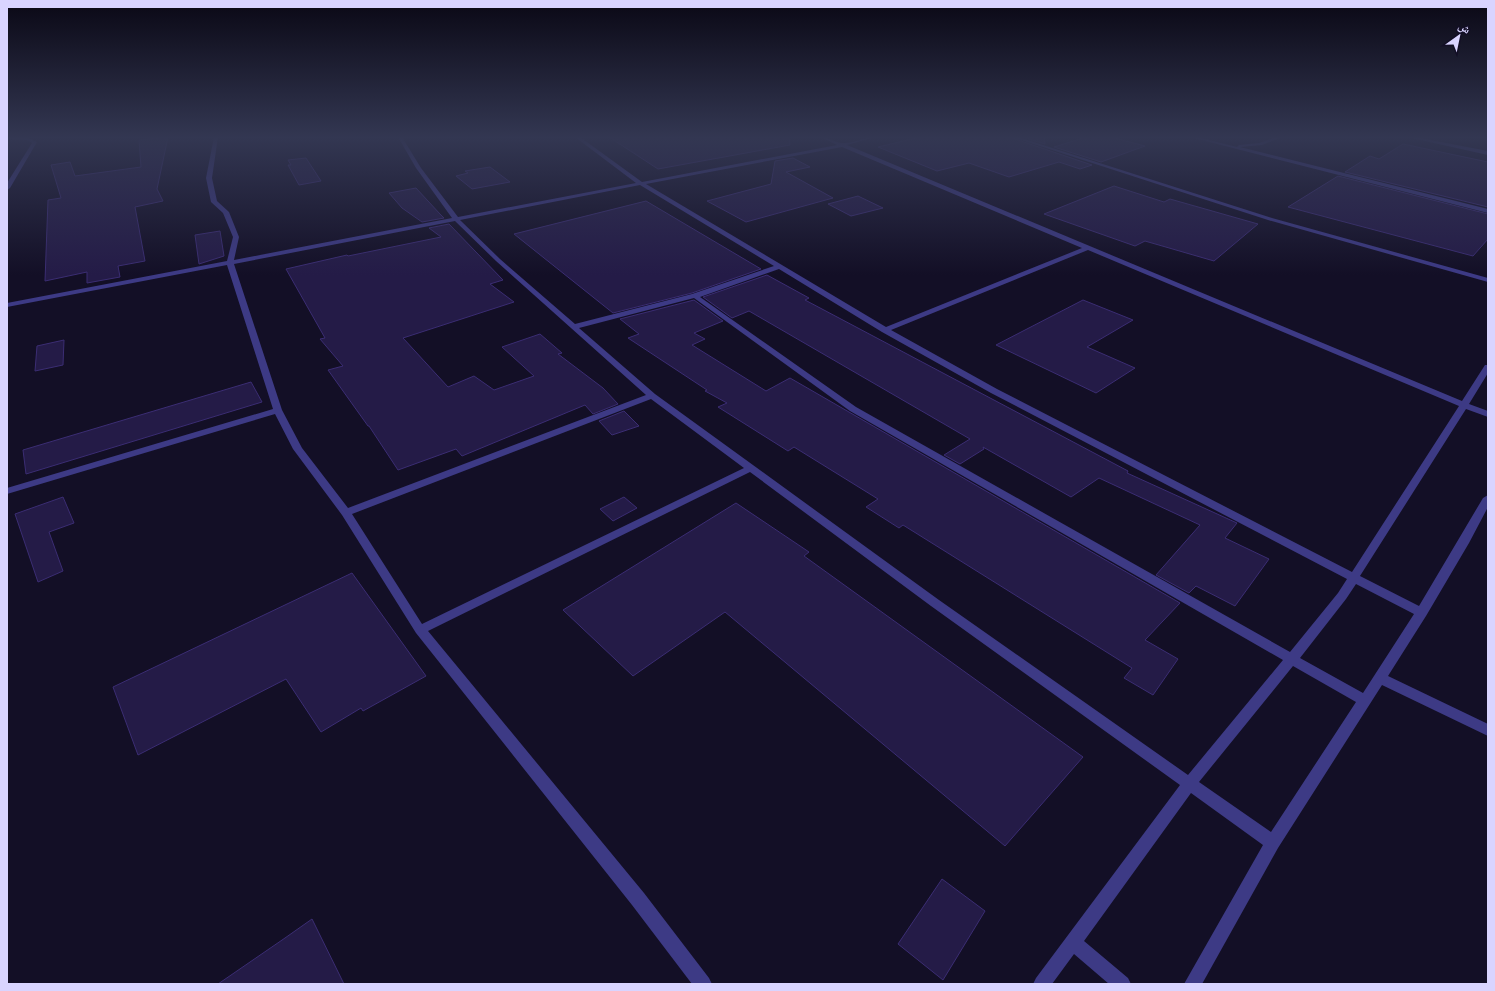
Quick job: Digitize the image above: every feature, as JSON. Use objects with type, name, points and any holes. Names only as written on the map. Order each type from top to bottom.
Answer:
[{"type":"street","points":[[210,183],[214,202],[226,212],[236,237],[230,263],[278,410],[298,449],[346,513],[420,630],[638,899],[703,984]]},
{"type":"street","points":[[430,183],[456,219],[652,396],[935,603],[1273,843]]},
{"type":"street","points":[[7,305],[639,183]]},
{"type":"street","points":[[640,183],[885,330],[994,391],[1422,613]]},
{"type":"street","points":[[934,183],[1464,406],[1488,414]]},
{"type":"street","points":[[1158,183],[1270,219],[1488,280]]},
{"type":"street","points":[[1377,183],[1488,211]]},
{"type":"street","points":[[885,330],[1087,248]]},
{"type":"street","points":[[574,327],[695,296],[779,267]]},
{"type":"street","points":[[695,296],[853,410],[1365,701]]},
{"type":"street","points":[[1042,984],[1190,783],[1292,659],[1354,579],[1488,367]]},
{"type":"street","points":[[346,513],[652,396]]},
{"type":"street","points":[[7,490],[278,410]]},
{"type":"street","points":[[420,630],[751,468]]},
{"type":"street","points":[[1193,984],[1273,843],[1422,613],[1488,498]]},
{"type":"street","points":[[1380,678],[1488,730]]},
{"type":"street","points":[[1073,943],[1122,984]]},
{"type":"building","points":[[57,183],[158,183],[157,189],[163,201],[135,207],[145,261],[118,266],[120,277],[87,283],[87,272],[45,281],[48,200],[61,198]]},
{"type":"building","points":[[465,183],[503,183],[472,189]]},
{"type":"building","points":[[806,183],[833,198],[746,222],[707,201],[771,184]]},
{"type":"building","points":[[1326,183],[1367,183],[1488,214],[1488,239],[1473,256],[1288,207]]},
{"type":"building","points":[[1391,183],[1488,183],[1488,207]]},
{"type":"building","points":[[1114,186],[1164,202],[1170,199],[1258,224],[1214,261],[1145,241],[1135,246],[1044,214]]},
{"type":"building","points":[[416,188],[444,218],[422,222],[402,208],[389,193]]},
{"type":"building","points":[[858,196],[883,208],[851,216],[828,204]]},
{"type":"building","points":[[646,201],[761,269],[692,293],[613,313],[514,234]]},
{"type":"building","points":[[449,224],[503,280],[490,284],[514,302],[403,338],[448,387],[474,376],[494,390],[534,376],[502,347],[540,334],[562,353],[558,354],[603,388],[618,404],[593,414],[585,405],[462,456],[456,449],[398,470],[369,426],[328,370],[343,366],[320,339],[325,338],[286,269],[347,255],[441,237],[429,228]]},
{"type":"building","points":[[220,231],[224,256],[199,264],[195,235]]},
{"type":"building","points":[[767,275],[809,298],[805,300],[1128,471],[1127,473],[1237,523],[1225,538],[1269,559],[1235,606],[1196,586],[1189,593],[1156,575],[1200,525],[1099,478],[1071,497],[983,447],[984,449],[960,464],[944,455],[970,439],[749,311],[732,318],[703,297]]},
{"type":"building","points":[[694,300],[723,321],[694,333],[705,339],[692,345],[766,391],[790,378],[1180,603],[1145,640],[1178,659],[1153,695],[1124,678],[1132,668],[903,525],[899,528],[866,507],[878,499],[794,447],[788,451],[718,407],[727,403],[705,391],[707,390],[628,338],[639,334],[620,319]]},
{"type":"building","points":[[1083,300],[1133,320],[1087,347],[1135,368],[1096,393],[996,345]]},
{"type":"building","points":[[64,340],[63,365],[35,371],[37,346]]},
{"type":"building","points":[[251,382],[262,402],[26,474],[23,450]]},
{"type":"building","points":[[624,411],[639,426],[612,435],[599,421]]},
{"type":"building","points":[[63,497],[74,523],[49,532],[63,571],[38,582],[15,514]]},
{"type":"building","points":[[624,497],[637,508],[613,521],[600,509]]},
{"type":"building","points":[[736,503],[809,552],[804,556],[1083,757],[1005,846],[725,612],[633,676],[563,610]]},
{"type":"building","points":[[352,573],[426,676],[363,711],[361,708],[321,732],[286,679],[138,755],[113,687]]},
{"type":"building","points":[[942,879],[985,911],[943,980],[898,944]]},
{"type":"building","points":[[312,919],[344,984],[218,984],[285,938]]}]
